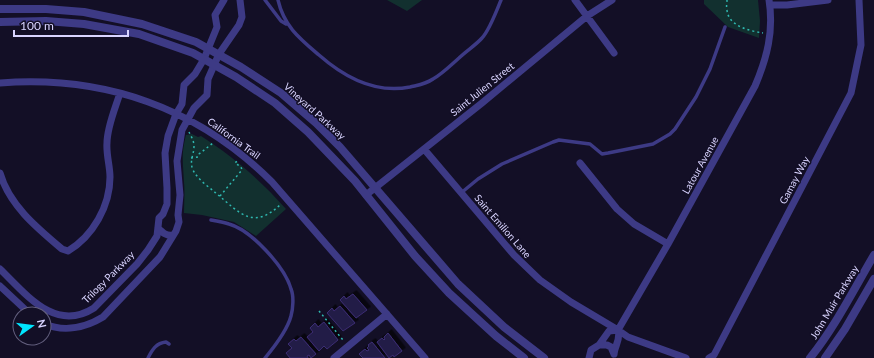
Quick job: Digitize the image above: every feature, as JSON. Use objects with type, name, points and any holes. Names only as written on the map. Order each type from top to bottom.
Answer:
[{"type":"street","name":"Trilogy Parkway","points":[[1,273],[44,308],[56,314],[77,316],[94,308],[137,264],[155,240],[158,231],[159,218],[163,214],[167,204],[165,153],[168,136],[176,114],[182,104],[184,85],[195,74],[204,59],[218,27],[215,15],[224,0]]},
{"type":"street","points":[[52,326],[68,328],[88,324],[103,316],[160,257],[174,235],[179,222],[178,215],[180,195],[178,154],[182,130],[194,108],[207,95],[208,79],[220,54],[239,25],[242,17],[240,0]]},
{"type":"street","points":[[575,0],[614,53]]},
{"type":"street","name":"Saint Julien Street","points":[[366,195],[586,16],[612,0]]},
{"type":"street","points":[[769,2],[788,5],[828,0]]},
{"type":"street","name":"Gamay Way","points":[[709,358],[714,355],[850,93],[861,45],[859,0]]},
{"type":"street","name":"Latour Avenue","points":[[614,356],[615,347],[619,339],[618,330],[668,244],[755,86],[767,54],[770,34],[769,2]]},
{"type":"street","name":"Vineyard Parkway","points":[[0,10],[46,8],[84,12],[142,24],[196,42],[241,67],[281,93],[316,123],[340,147],[458,284],[504,327],[544,358]]},
{"type":"street","name":"Vineyard Parkway","points":[[0,22],[46,21],[84,24],[139,34],[193,53],[215,65],[275,103],[326,150],[366,195],[415,256],[449,293],[496,336],[524,358]]},
{"type":"street","name":"California Trail","points":[[0,83],[38,82],[79,85],[120,93],[161,107],[217,136],[257,167],[287,199],[426,358]]},
{"type":"street","points":[[0,173],[6,190],[16,206],[62,249],[68,251],[76,247],[97,222],[105,206],[109,192],[110,178],[106,145],[107,135],[120,93]]},
{"type":"street","name":"Saint Emilion Lane","points":[[424,149],[514,255],[540,280],[572,302],[618,330]]},
{"type":"street","points":[[580,163],[617,209],[634,224],[668,244]]},
{"type":"street","points":[[158,228],[164,234],[169,236],[174,235]]},
{"type":"street","name":"John Muir Parkway","points":[[810,358],[819,347],[834,323],[874,255]]},
{"type":"street","points":[[825,358],[845,329],[874,279]]},
{"type":"street","points":[[0,286],[21,306]]},
{"type":"street","points":[[334,358],[387,314]]},
{"type":"street","points":[[618,330],[628,337],[686,358]]},
{"type":"street","name":"Latour Avenue","points":[[589,358],[591,350],[599,345],[609,331],[618,330]]},
{"type":"street","name":"Latour Avenue","points":[[599,345],[607,345],[610,347],[614,356]]},
{"type":"lane","points":[[265,0],[281,21],[287,24]]},
{"type":"lane","points":[[278,0],[281,12],[287,24],[302,41],[325,61],[353,79],[372,87],[404,88],[422,85],[434,79],[483,38],[501,0]]},
{"type":"lane","points":[[461,193],[478,179],[502,164],[559,140],[590,144],[602,154],[652,144],[670,134],[685,115],[710,69],[725,27]]},
{"type":"lane","points":[[211,220],[230,224],[255,239],[286,276],[292,289],[292,315],[277,342],[265,358]]},
{"type":"lane","points":[[148,358],[158,345],[166,342],[169,344]]},
{"type":"path","points":[[727,0],[726,10],[729,17],[738,26],[770,34]]},
{"type":"path","points":[[188,120],[189,133],[194,146],[191,158],[196,175],[239,212],[253,218],[267,216],[287,199]]},
{"type":"path","points":[[191,158],[198,157],[199,154],[211,145],[217,136]]},
{"type":"path","points":[[220,196],[242,170],[241,167],[235,162],[242,154]]},
{"type":"path","points":[[319,311],[348,346]]},
{"type":"green space","points":[[387,0],[422,0],[407,11]]},
{"type":"green space","points":[[704,0],[758,0],[760,21],[759,38],[728,27],[704,4]]},
{"type":"green space","points":[[192,134],[198,137],[201,136],[236,161],[266,188],[286,209],[256,236],[234,222],[202,215],[184,213],[183,148],[186,135]]},
{"type":"building","points":[[353,294],[367,310],[356,318],[340,300],[344,296],[346,299]]},
{"type":"building","points":[[340,306],[355,323],[343,331],[327,313],[332,308],[334,311]]},
{"type":"building","points":[[324,322],[338,340],[327,349],[324,346],[319,351],[307,337],[313,332],[310,328],[315,323],[318,327]]},
{"type":"building","points":[[388,333],[402,351],[394,357],[393,355],[389,358],[377,342],[382,338],[384,340],[384,337]]},
{"type":"building","points":[[301,337],[316,354],[311,358],[309,355],[307,356],[308,358],[290,358],[286,353],[292,348],[288,344],[294,339],[296,341]]},
{"type":"building","points":[[372,342],[385,358],[363,358],[359,354],[365,349],[367,351],[369,350],[367,348],[369,346],[368,345]]}]
